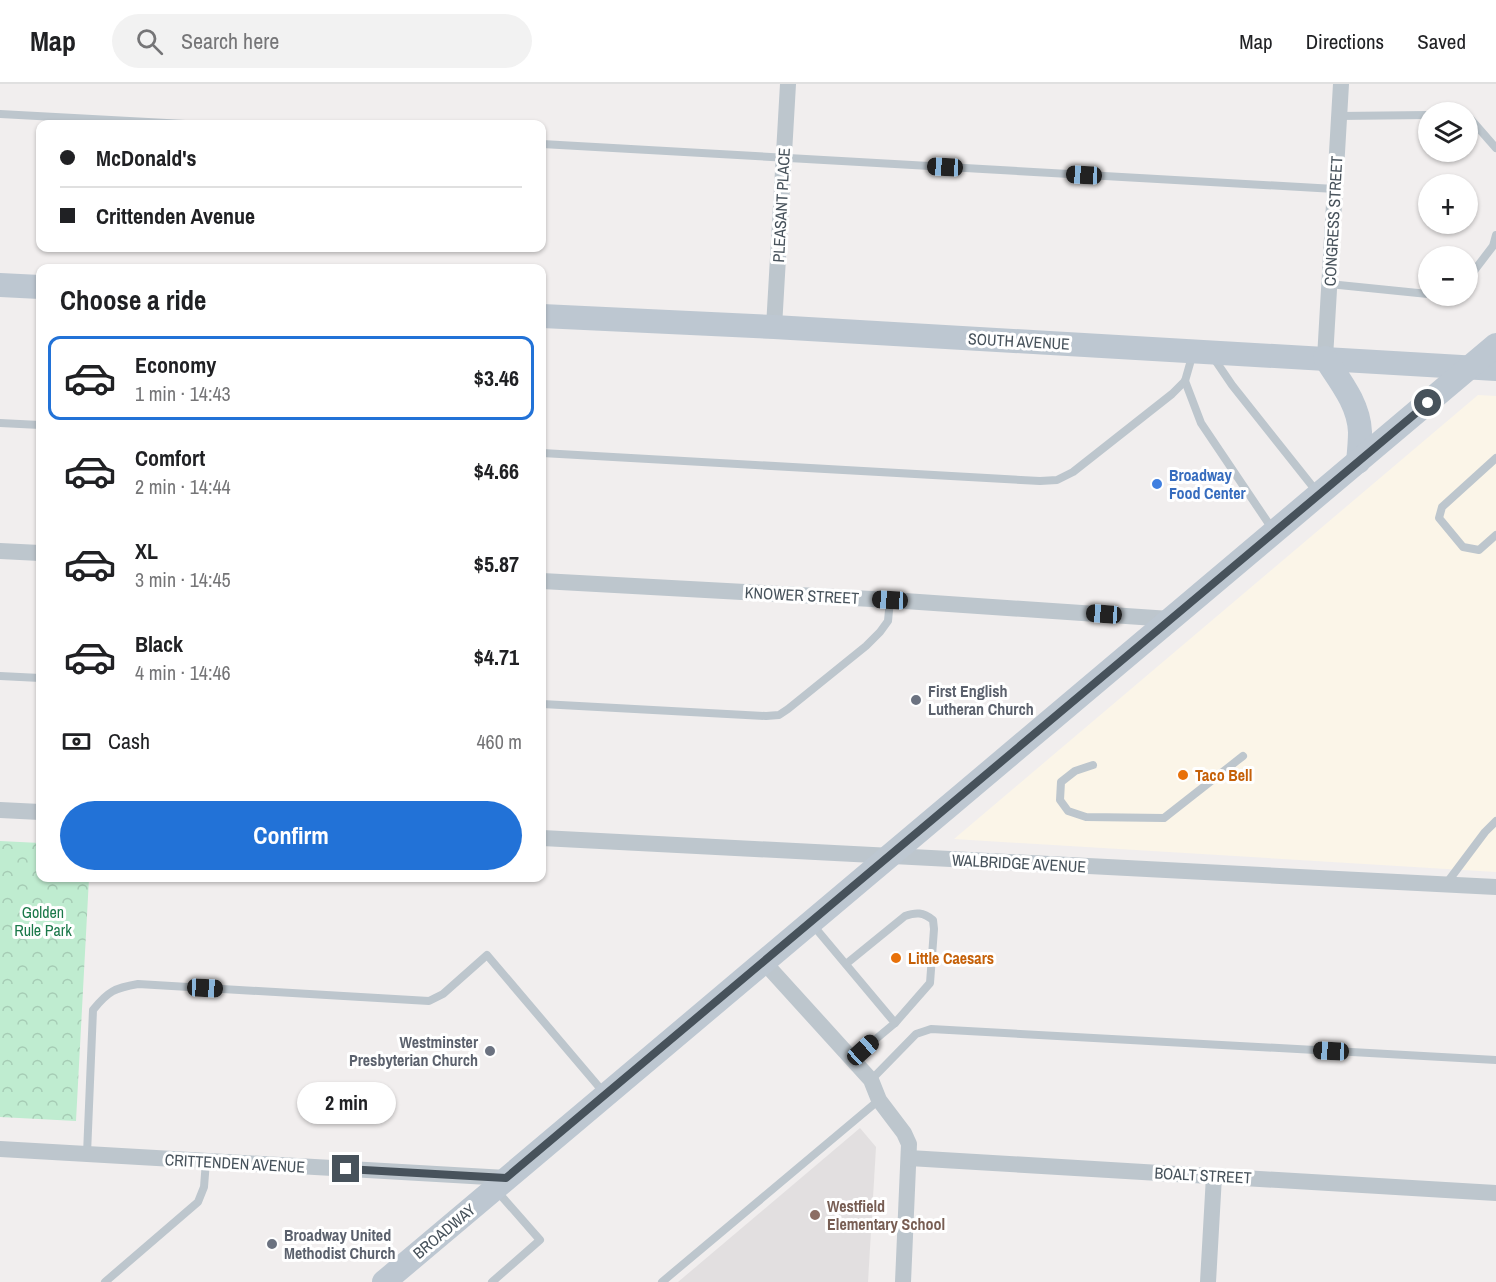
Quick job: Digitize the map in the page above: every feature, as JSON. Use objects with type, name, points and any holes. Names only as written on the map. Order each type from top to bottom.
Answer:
[{"type":"street","name":"PLEASANT PLACE","points":[[774,327],[788,84]]},
{"type":"street","name":"CONGRESS STREET","points":[[1325,358],[1341,84]]},
{"type":"street","points":[[0,285],[36,287]]},
{"type":"street","name":"SOUTH AVENUE","points":[[546,316],[774,327],[1496,369]]},
{"type":"street","name":"BROADWAY","points":[[390,1280],[500,1183],[1496,345]]},
{"type":"street","points":[[1325,358],[1346,389],[1357,413],[1360,431],[1358,462]]},
{"type":"street","points":[[0,551],[36,553]]},
{"type":"street","name":"KNOWER STREET","points":[[546,581],[890,600],[1170,619]]},
{"type":"street","points":[[0,810],[36,813]]},
{"type":"street","name":"WALBRIDGE AVENUE","points":[[546,838],[1496,887]]},
{"type":"street","points":[[764,963],[871,1080],[879,1100],[904,1133],[909,1144],[903,1282]]},
{"type":"street","name":"CRITTENDEN AVENUE","points":[[0,1149],[206,1161],[500,1183]]},
{"type":"street","name":"BOALT STREET","points":[[909,1158],[1496,1192]]},
{"type":"street","points":[[1208,1282],[1214,1176]]},
{"type":"lane","points":[[0,114],[111,120]]},
{"type":"lane","points":[[1339,116],[1418,115]]},
{"type":"lane","points":[[1478,128],[1496,148]]},
{"type":"lane","points":[[546,144],[1335,189]]},
{"type":"lane","points":[[1478,266],[1494,246],[1496,235]]},
{"type":"lane","points":[[1329,284],[1418,293]]},
{"type":"lane","points":[[546,453],[1040,481],[1057,480],[1073,472],[1185,381],[1201,351],[1232,385],[1319,494]]},
{"type":"lane","points":[[1185,381],[1201,423],[1275,532]]},
{"type":"lane","points":[[0,423],[36,425]]},
{"type":"lane","points":[[1496,458],[1442,507],[1439,518],[1463,548],[1479,550],[1496,535]]},
{"type":"lane","points":[[546,704],[779,715],[866,646],[880,632],[888,621],[890,600]]},
{"type":"lane","points":[[0,676],[36,678]]},
{"type":"lane","points":[[1093,765],[1075,771],[1061,782],[1060,800],[1068,811],[1086,817],[1164,818],[1243,756]]},
{"type":"lane","points":[[1446,885],[1485,832],[1496,821]]},
{"type":"lane","points":[[846,964],[904,916],[916,912],[927,915],[933,920],[930,983],[895,1023],[852,1059]]},
{"type":"lane","points":[[811,923],[895,1023]]},
{"type":"lane","points":[[87,1154],[93,1010],[116,988],[138,984],[429,1001],[443,994],[487,956],[606,1095]]},
{"type":"lane","points":[[871,1080],[916,1034],[931,1029],[1496,1060]]},
{"type":"lane","points":[[662,1282],[879,1100]]},
{"type":"lane","points":[[105,1282],[198,1202],[204,1187],[206,1161]]},
{"type":"lane","points":[[492,1282],[540,1240],[500,1183]]},
{"type":"shaded area","points":[[1478,395],[1496,396],[1496,872],[954,839]]},
{"type":"shaded area","name":"Westfield Elementary School","points":[[860,1128],[876,1147],[868,1282],[678,1282]]},
{"type":"green space","name":"Golden Rule Park","points":[[0,841],[36,843],[36,882],[89,882],[76,1121],[0,1117]]},
{"type":"place","name":"Broadway Food Center","points":[[1157,484]]},
{"type":"place","name":"First English Lutheran Church","points":[[916,700]]},
{"type":"place","name":"Taco Bell","points":[[1183,775]]},
{"type":"place","name":"Little Caesars","points":[[896,958]]},
{"type":"place","name":"Westminster Presbyterian Church","points":[[490,1051]]},
{"type":"place","name":"Westfield Elementary School","points":[[815,1215]]},
{"type":"place","name":"Broadway United Methodist Church","points":[[272,1244]]},
{"type":"route","points":[[346,1169],[506,1178],[1428,403]]}]
